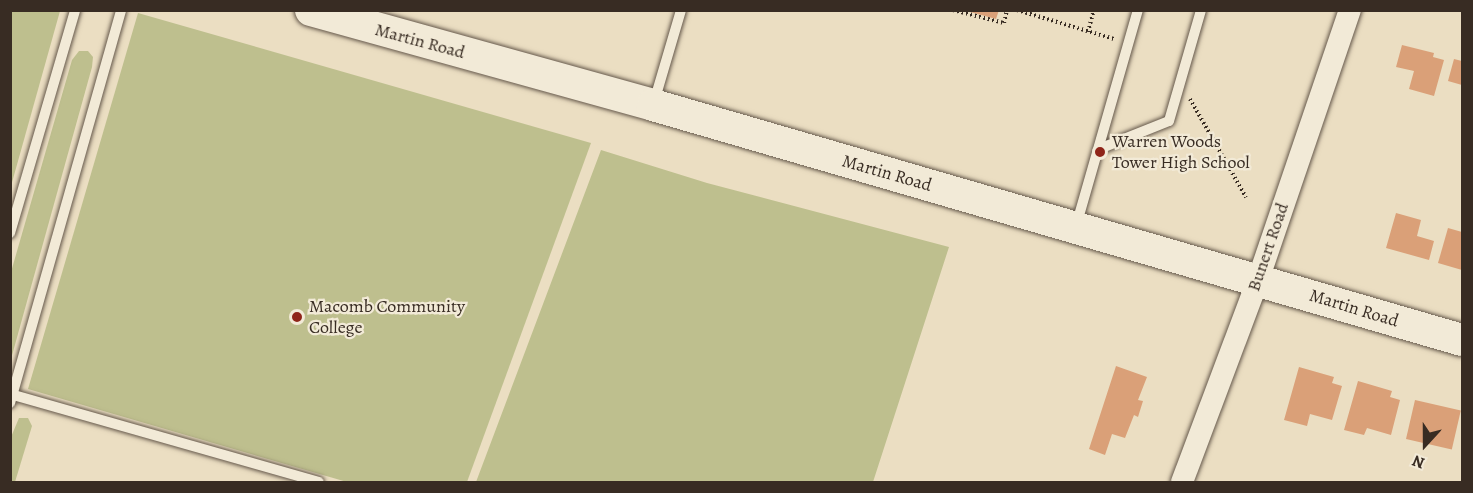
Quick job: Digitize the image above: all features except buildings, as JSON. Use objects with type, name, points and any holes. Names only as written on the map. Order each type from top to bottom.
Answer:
[{"type":"street","name":"Martin Road","points":[[311,10],[653,105],[1462,340]]},
{"type":"street","name":"Bunert Road","points":[[1182,483],[1258,280],[1350,10]]},
{"type":"lane","points":[[10,233],[75,10]]},
{"type":"lane","points":[[121,10],[11,397],[319,483]]},
{"type":"lane","points":[[653,105],[681,10]]},
{"type":"lane","points":[[1076,227],[1138,10]]},
{"type":"lane","points":[[1099,149],[1169,121],[1201,10]]},
{"type":"path","points":[[953,10],[1004,23],[1007,10]]},
{"type":"path","points":[[1017,10],[1118,40]]},
{"type":"path","points":[[1088,32],[1094,10]]},
{"type":"path","points":[[1190,99],[1246,197]]},
{"type":"green space","points":[[10,11],[60,11],[11,186]]},
{"type":"green space","name":"Macomb Community College","points":[[138,13],[591,143],[467,482],[347,482],[28,389]]},
{"type":"green space","points":[[79,51],[88,51],[93,57],[92,67],[11,359],[11,272],[72,60]]},
{"type":"green space","points":[[601,150],[707,183],[949,247],[873,482],[476,482]]},
{"type":"green space","points":[[19,418],[28,418],[32,426],[15,482],[11,482],[11,437]]},
{"type":"place","name":"Warren Woods Tower High School","points":[[1100,152]]},
{"type":"place","name":"Macomb Community College","points":[[297,317]]}]
